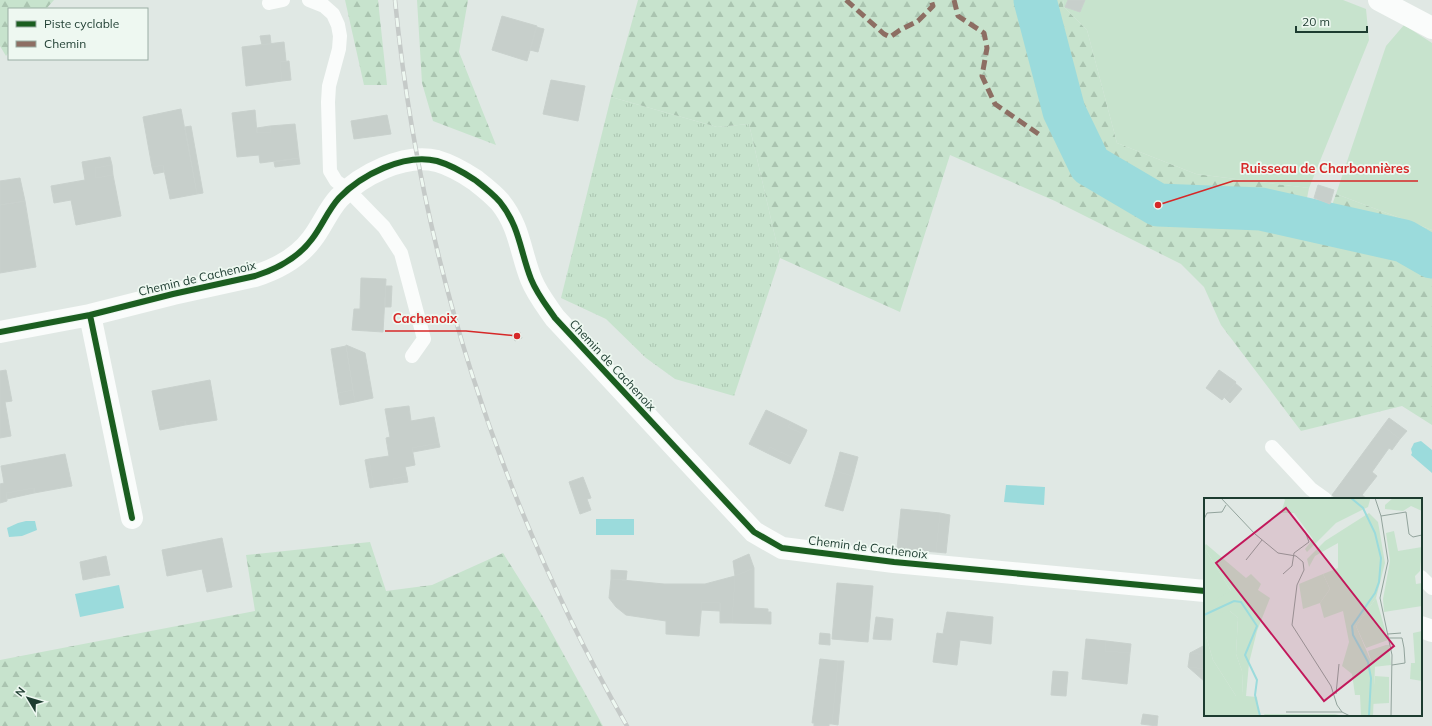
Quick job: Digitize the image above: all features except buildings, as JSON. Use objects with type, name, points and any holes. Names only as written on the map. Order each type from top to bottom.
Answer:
[{"type":"street","points":[[1379,0],[1412,16],[1432,28]]},
{"type":"street","name":"Chemin de Cachenoix","points":[[0,332],[90,315],[173,294],[255,276],[278,267],[304,249],[333,207],[348,190],[362,180],[386,166],[417,160],[436,161],[458,169],[487,189],[501,203],[514,224],[530,278],[536,290],[555,318],[754,532],[782,548],[902,563],[1204,591]]},
{"type":"street","points":[[90,315],[132,518]]},
{"type":"street","points":[[1422,627],[1432,631]]},
{"type":"lane","points":[[269,3],[283,0]]},
{"type":"lane","points":[[310,0],[324,6],[332,14],[338,25],[340,36],[340,43],[329,86],[330,171],[336,181],[348,190],[384,227],[402,253],[424,339],[412,356]]},
{"type":"lane","points":[[1272,447],[1311,489],[1323,498]]},
{"type":"lane","points":[[1422,578],[1432,588]]},
{"type":"green space","points":[[0,0],[54,0],[47,8],[8,8],[8,53],[6,56],[0,46]]},
{"type":"green space","points":[[345,0],[378,0],[387,85],[364,85]]},
{"type":"green space","points":[[417,0],[468,0],[459,52],[496,145],[433,121],[422,83]]},
{"type":"green space","points":[[638,0],[1064,0],[1063,6],[1087,30],[1117,143],[1196,174],[1309,188],[1307,198],[1331,208],[1336,194],[1432,230],[1432,425],[1402,406],[1301,431],[1221,325],[1204,287],[1181,264],[1055,201],[950,155],[900,312],[780,258],[749,124],[717,127],[611,97]]},
{"type":"green space","points":[[1064,0],[1343,0],[1366,9],[1369,40],[1309,188],[1196,174],[1117,143],[1087,30],[1063,6]]},
{"type":"green space","points":[[1404,25],[1432,43],[1432,230],[1336,194],[1386,46]]},
{"type":"green space","points":[[611,97],[717,127],[749,124],[780,258],[734,396],[675,379],[646,358],[606,319],[561,298]]},
{"type":"green space","points":[[370,542],[386,591],[432,585],[503,553],[542,615],[603,726],[0,726],[0,660],[255,611],[246,555]]},
{"type":"water","points":[[1421,441],[1432,450],[1432,473],[1411,455],[1411,449],[1414,443]]},
{"type":"water","points":[[1006,485],[1045,487],[1044,505],[1004,502]]},
{"type":"water","points":[[596,519],[634,519],[634,535],[596,535]]},
{"type":"water","points":[[26,521],[35,521],[37,530],[22,536],[9,537],[7,528]]},
{"type":"water","points":[[119,585],[124,608],[80,617],[75,594]]},
{"type":"waterway","points":[[1035,0],[1064,111],[1090,165],[1158,205],[1261,209],[1404,241],[1432,257]]},
{"type":"railway","points":[[395,0],[407,96],[424,190],[446,283],[472,375],[504,466],[540,554],[581,641],[627,726]]},
{"type":"marked path","points":[[846,0],[884,34],[890,37],[918,21],[933,6],[931,0]]},
{"type":"marked path","points":[[954,0],[958,16],[984,33],[987,48],[982,76],[995,104],[1040,135]]},
{"type":"cycle path","points":[[0,332],[90,315],[263,273],[279,266],[300,252],[316,234],[339,198],[359,181],[397,163],[424,159],[437,161],[452,167],[475,180],[500,202],[507,211],[516,230],[527,269],[533,284],[555,318],[754,532],[782,548],[894,562],[1204,591]]},
{"type":"cycle path","points":[[90,315],[132,518]]},
{"type":"place","name":"Ruisseau de Charbonnières","points":[[1158,205]]},
{"type":"place","name":"Cachenoix","points":[[517,336]]}]
